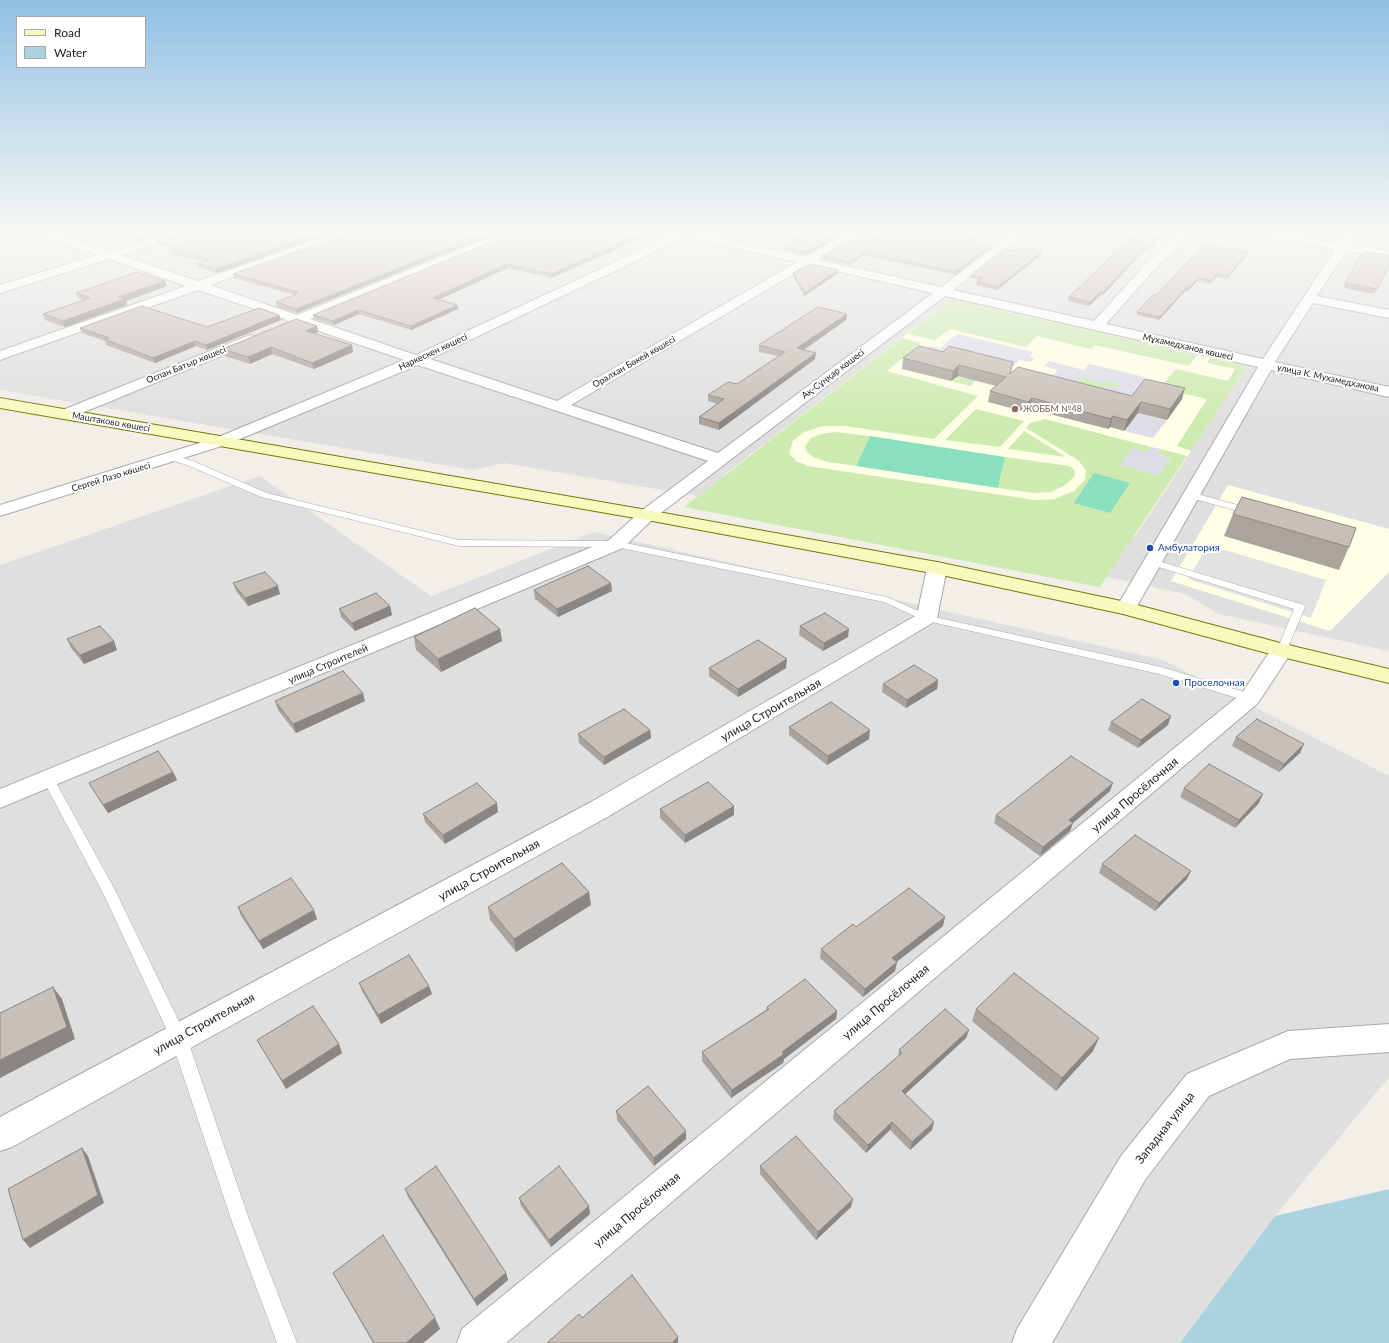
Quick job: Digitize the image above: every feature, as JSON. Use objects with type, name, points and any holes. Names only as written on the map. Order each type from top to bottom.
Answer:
[{"type":"main road","name":"Маштаково көшесі","points":[[0,403],[647,515],[937,568],[1126,608],[1282,650],[1389,676]]},
{"type":"street","points":[[0,356],[167,297]]},
{"type":"street","points":[[234,297],[417,360],[719,458]]},
{"type":"street","points":[[276,328],[353,297]]},
{"type":"street","name":"Наркескен көшесі","points":[[222,442],[417,360],[551,297]]},
{"type":"street","name":"Оралхан Бөкей көшесі","points":[[559,406],[745,297]]},
{"type":"street","name":"Ақ-Сұңқар көшесі","points":[[647,515],[719,458],[936,297]]},
{"type":"street","name":"Мұхамедханов көшесі","points":[[969,297],[1266,365]]},
{"type":"street","points":[[1097,326],[1123,297]]},
{"type":"street","points":[[1126,608],[1266,365],[1308,298],[1389,314]]},
{"type":"street","name":"Оспан Батыр көшесі","points":[[66,414],[262,334]]},
{"type":"street","name":"улица К. Мухамедханова","points":[[1266,365],[1389,392]]},
{"type":"street","name":"Сергей Лазо көшесі","points":[[0,511],[222,442]]},
{"type":"street","name":"улица Строителей","points":[[0,799],[616,544],[647,515]]},
{"type":"street","points":[[927,618],[937,568]]},
{"type":"street","name":"улица Строительная","points":[[0,1135],[600,809],[927,618]]},
{"type":"street","name":"улица Просёлочная","points":[[476,1343],[1250,698],[1282,650]]},
{"type":"street","name":"Западная улица","points":[[1031,1343],[1133,1168],[1198,1085],[1288,1045],[1389,1038]]},
{"type":"lane","points":[[173,458],[190,463],[264,495],[459,543],[616,544],[887,600],[927,618],[1162,671],[1250,698]]},
{"type":"lane","points":[[1190,495],[1261,514]]},
{"type":"lane","points":[[1152,562],[1300,607],[1282,650]]},
{"type":"lane","points":[[49,780],[110,894],[179,1038],[241,1222],[287,1343]]},
{"type":"shaded area","points":[[0,297],[1389,297],[1389,651],[1219,614],[1185,594],[884,528],[504,463],[473,470],[0,390]]},
{"type":"shaded area","name":"ЖОББМ №48","points":[[952,299],[1247,366],[1135,536],[723,476]]},
{"type":"shaded area","points":[[957,334],[1033,352],[1029,356],[1035,358],[1030,362],[1020,360],[1007,371],[918,356],[930,346],[940,348]]},
{"type":"shaded area","points":[[1049,361],[1084,370],[1089,364],[1145,377],[1142,389],[1129,406],[1043,385],[1058,370],[1044,366]],"holes":[[[1077,378],[1088,378],[1091,382],[1118,382],[1121,386],[1102,386],[1105,390],[1063,382],[1080,382]]]},
{"type":"shaded area","points":[[1138,413],[1167,420],[1153,438],[1124,431]]},
{"type":"shaded area","points":[[1151,447],[1161,449],[1159,455],[1170,458],[1159,475],[1120,465],[1132,448],[1148,452]]},
{"type":"shaded area","points":[[260,476],[431,596],[594,532],[1163,660],[1389,776],[1389,1077],[1275,1216],[1180,1343],[0,1343],[0,565]]},
{"type":"shaded area","points":[[1228,485],[1389,529],[1389,572],[1330,631],[1171,581]]},
{"type":"shaded area","points":[[1208,545],[1326,580],[1311,618],[1188,579]]},
{"type":"green space","points":[[952,299],[1197,355],[1189,366],[1095,345],[1091,349],[1037,336],[1026,347],[950,329],[935,340],[908,334]]},
{"type":"green space","points":[[902,338],[921,343],[887,371],[978,396],[934,439],[845,426],[823,426],[804,432],[793,441],[789,453],[796,461],[808,466],[1035,500],[1054,499],[1074,491],[1085,480],[1086,470],[1078,460],[1026,428],[1030,423],[1045,419],[1151,447],[1148,452],[1120,465],[1159,475],[1170,458],[1158,455],[1161,449],[1187,456],[1100,587],[684,507]]},
{"type":"green space","points":[[1210,358],[1247,366],[1191,451],[1177,446],[1207,399],[1169,390],[1163,384],[1176,369],[1228,381],[1235,369],[1207,363]]},
{"type":"green space","points":[[958,376],[976,380],[970,386],[951,381]]},
{"type":"green space","points":[[1077,378],[1088,378],[1091,382],[1118,382],[1121,386],[1103,386],[1105,391],[1062,382],[1080,382]]},
{"type":"green space","points":[[976,409],[1024,421],[1000,447],[945,440]]},
{"type":"green space","points":[[1024,431],[1066,457],[1008,449]]},
{"type":"green space","points":[[835,432],[870,436],[856,466],[828,462],[813,457],[807,452],[805,447],[811,438],[821,434]]},
{"type":"green space","points":[[870,436],[1005,457],[998,488],[856,466]]},
{"type":"green space","points":[[1005,457],[1070,466],[1074,470],[1075,476],[1065,485],[1051,492],[1033,493],[998,488]]},
{"type":"green space","points":[[1094,473],[1130,483],[1110,513],[1074,503]]},
{"type":"water","points":[[1389,1189],[1389,1343],[1180,1343],[1275,1216]]},
{"type":"building","points":[[86,297],[119,297],[125,299],[63,321],[43,314],[90,298]]},
{"type":"building","points":[[290,297],[327,297],[296,309],[276,302]]},
{"type":"building","points":[[358,297],[436,297],[433,298],[457,305],[411,326],[358,310],[333,321],[313,315]]},
{"type":"building","points":[[1069,297],[1096,297],[1090,302]]},
{"type":"building","points":[[1151,297],[1178,297],[1160,317],[1137,312]]},
{"type":"building","points":[[142,306],[207,327],[259,308],[279,315],[206,345],[195,341],[153,358],[104,339],[109,338],[80,328]]},
{"type":"building","points":[[818,307],[847,314],[797,348],[816,353],[719,423],[699,417],[724,399],[708,395],[728,382],[737,384],[785,352],[759,345]]},
{"type":"building","points":[[296,319],[317,326],[306,331],[352,345],[312,363],[271,347],[248,357],[223,349]]},
{"type":"building","points":[[919,346],[943,352],[949,346],[1013,362],[1010,374],[1018,367],[1132,396],[1145,379],[1185,388],[1170,409],[1141,402],[1127,420],[1113,416],[1111,419],[1032,398],[1028,402],[990,391],[1006,377],[959,365],[953,371],[903,358]]},
{"type":"building","points":[[1242,497],[1356,528],[1349,547],[1233,514]]},
{"type":"building","points":[[588,566],[611,583],[557,609],[534,590]]},
{"type":"building","points":[[265,572],[278,586],[245,598],[233,583]]},
{"type":"building","points":[[376,593],[390,606],[352,623],[339,609]]},
{"type":"building","points":[[475,608],[500,629],[438,659],[414,637]]},
{"type":"building","points":[[825,613],[849,629],[824,643],[800,626]]},
{"type":"building","points":[[100,626],[114,641],[80,655],[67,639]]},
{"type":"building","points":[[758,640],[787,659],[738,689],[709,668]]},
{"type":"building","points":[[914,665],[938,680],[907,700],[883,684]]},
{"type":"building","points":[[343,671],[363,693],[293,724],[275,701]]},
{"type":"building","points":[[1142,699],[1171,716],[1141,740],[1111,722]]},
{"type":"building","points":[[831,702],[870,730],[828,756],[789,727]]},
{"type":"building","points":[[624,709],[650,730],[604,757],[578,734]]},
{"type":"building","points":[[1257,719],[1304,744],[1284,764],[1236,737]]},
{"type":"building","points":[[158,751],[173,772],[103,805],[89,783]]},
{"type":"building","points":[[1071,756],[1113,783],[1069,820],[1073,823],[1043,847],[996,815]]},
{"type":"building","points":[[1209,764],[1263,794],[1239,820],[1184,788]]},
{"type":"building","points":[[708,782],[734,806],[685,835],[660,809]]},
{"type":"building","points":[[477,783],[497,803],[443,835],[423,814]]},
{"type":"building","points":[[1135,835],[1191,871],[1159,903],[1102,864]]},
{"type":"building","points":[[562,863],[589,892],[514,939],[488,907]]},
{"type":"building","points":[[291,878],[314,910],[259,941],[238,907]]},
{"type":"building","points":[[909,888],[945,917],[892,958],[897,962],[865,989],[821,949],[853,924],[856,927]]},
{"type":"building","points":[[409,955],[429,986],[378,1015],[359,983]]},
{"type":"building","points":[[1014,973],[1099,1038],[1062,1078],[976,1009]]},
{"type":"building","points":[[805,979],[837,1011],[782,1052],[784,1054],[732,1090],[702,1052],[769,1009],[767,1007]]},
{"type":"building","points":[[53,987],[67,1027],[0,1060],[0,1013]]},
{"type":"building","points":[[313,1006],[339,1044],[282,1081],[257,1040]]},
{"type":"building","points":[[945,1009],[969,1030],[902,1091],[934,1122],[912,1142],[892,1122],[868,1145],[834,1111],[902,1053],[899,1050]]},
{"type":"building","points":[[648,1086],[686,1131],[654,1158],[616,1111]]},
{"type":"building","points":[[796,1136],[853,1199],[818,1232],[760,1166]]},
{"type":"building","points":[[82,1148],[98,1195],[23,1240],[8,1189]]},
{"type":"building","points":[[436,1166],[506,1273],[474,1299],[405,1189]]},
{"type":"building","points":[[559,1166],[589,1206],[549,1240],[519,1198]]},
{"type":"building","points":[[383,1235],[435,1318],[406,1343],[374,1343],[333,1273]]},
{"type":"building","points":[[632,1275],[678,1337],[672,1343],[547,1343],[579,1314],[582,1318]]},
{"type":"place","name":"ЖОББМ №48","points":[[1015,409]]},
{"type":"place","name":"Амбулатория","points":[[1150,548]]},
{"type":"place","name":"Проселочная","points":[[1176,683]]}]
